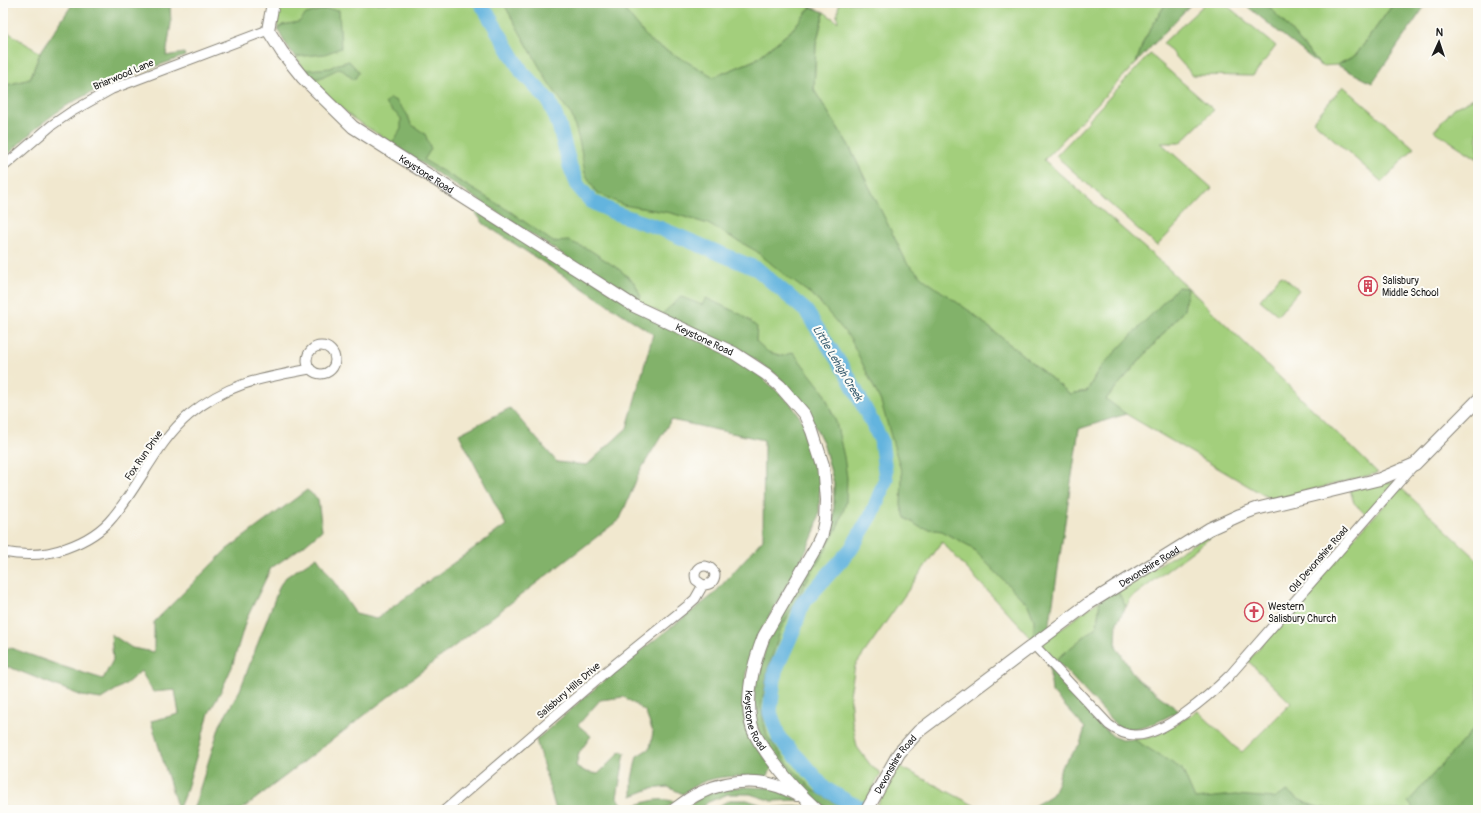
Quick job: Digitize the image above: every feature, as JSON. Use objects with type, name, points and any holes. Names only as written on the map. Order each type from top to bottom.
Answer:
[{"type":"street","points":[[268,30],[273,3]]},
{"type":"street","name":"Briarwood Lane","points":[[3,168],[52,125],[78,108],[112,89],[268,30]]},
{"type":"street","name":"Keystone Road","points":[[268,30],[282,52],[303,78],[354,127],[634,306],[734,353],[750,363],[780,386],[805,415],[823,465],[826,500],[825,520],[822,534],[816,546],[764,636],[759,648],[751,677],[749,707],[751,725],[758,740],[785,777],[817,810]]},
{"type":"street","name":"Fox Run Drive","points":[[3,552],[29,555],[45,554],[75,545],[89,538],[113,517],[166,441],[184,420],[201,406],[229,389],[244,383],[260,378],[310,370]]},
{"type":"street","name":"Devonshire Road","points":[[867,810],[899,752],[919,731],[1088,604],[1199,535],[1224,522],[1256,509],[1380,479],[1415,464],[1478,400]]},
{"type":"street","name":"Old Devonshire Road","points":[[1033,644],[1109,725],[1118,731],[1135,736],[1150,733],[1196,705],[1230,675],[1415,464]]},
{"type":"street","name":"Salisbury Hills Drive","points":[[445,810],[608,669],[686,607],[695,598],[703,585]]},
{"type":"street","points":[[674,810],[698,794],[712,788],[742,782],[774,784],[808,801]]},
{"type":"green space","points":[[73,3],[170,3],[171,24],[166,56],[184,53],[185,56],[113,83],[71,103],[35,129],[3,160],[3,86],[30,79],[40,53]]},
{"type":"green space","points":[[277,3],[807,3],[811,7],[791,31],[755,60],[714,77],[906,262],[848,144],[814,90],[816,44],[824,12],[838,22],[837,16],[839,3],[1166,3],[1144,40],[1136,63],[1044,160],[1172,272],[1378,473],[1272,500],[1126,414],[1105,400],[1184,310],[1100,368],[1087,391],[1070,394],[968,310],[1079,429],[1034,641],[942,542],[855,666],[850,694],[852,721],[857,747],[872,767],[881,773],[861,810],[828,810],[815,801],[755,723],[759,667],[823,546],[834,520],[834,483],[823,442],[803,403],[777,375],[743,351],[633,300],[438,172],[354,119],[323,92],[284,41],[278,29],[276,17]]},
{"type":"green space","points":[[502,3],[619,3],[650,41],[714,77],[755,60],[791,31],[811,7],[824,12],[816,44],[814,90],[848,144],[907,263],[925,280],[968,310],[1070,394],[1087,391],[1100,368],[1178,287],[1188,288],[1184,310],[1106,399],[1126,414],[1079,429],[1049,629],[1034,641],[1034,620],[1028,605],[971,547],[942,531],[921,528],[905,518],[901,505],[902,474],[881,402],[850,338],[816,298],[756,251],[708,224],[671,213],[623,205],[596,192],[585,173],[580,144],[572,116],[548,82]]},
{"type":"green space","points":[[1166,3],[1192,3],[1136,63],[1144,40]]},
{"type":"green space","points":[[1206,3],[1224,3],[1276,46],[1253,76],[1193,75],[1163,43]]},
{"type":"green space","points":[[1243,3],[1266,3],[1321,66]]},
{"type":"green space","points":[[1266,3],[1394,3],[1356,55],[1337,65],[1321,66]]},
{"type":"green space","points":[[1394,3],[1427,3],[1372,83],[1337,65],[1356,55]]},
{"type":"green space","points":[[325,9],[339,10],[341,48],[325,54],[295,57],[278,29],[282,25],[299,22],[306,14]]},
{"type":"green space","points":[[3,29],[40,53],[30,79],[3,86]]},
{"type":"green space","points":[[1150,54],[1214,110],[1180,143],[1161,143],[1212,188],[1157,246],[1056,156]]},
{"type":"green space","points":[[349,61],[359,72],[354,80],[340,68],[320,78],[313,79],[305,70],[331,68],[335,65]]},
{"type":"green space","points":[[1343,86],[1414,148],[1382,182],[1313,121]]},
{"type":"green space","points":[[1478,96],[1478,159],[1434,131],[1454,108]]},
{"type":"green space","points":[[390,98],[396,101],[407,114],[411,124],[425,134],[431,149],[424,160],[511,212],[553,242],[569,241],[590,250],[620,270],[635,283],[641,297],[636,302],[392,144],[401,129],[401,118],[385,104]]},
{"type":"green space","points":[[472,208],[754,370],[791,404],[805,425],[814,451],[820,482],[819,514],[815,531],[806,551],[757,638],[746,673],[743,709],[751,737],[772,768],[767,777],[733,776],[712,779],[702,782],[683,794],[668,787],[650,789],[632,796],[632,779],[637,756],[650,748],[653,732],[645,711],[624,697],[600,700],[578,725],[591,736],[579,753],[576,766],[586,772],[598,774],[621,751],[625,753],[617,797],[623,805],[627,808],[657,800],[669,800],[675,802],[663,810],[556,810],[536,740],[617,669],[713,595],[763,539],[764,440],[671,420],[640,471],[620,519],[241,810],[193,810],[220,725],[240,690],[280,585],[286,577],[317,557],[356,614],[376,619],[506,525],[459,434],[510,408],[557,462],[587,465],[627,428],[653,334],[484,224]]},
{"type":"green space","points":[[1281,275],[1299,290],[1278,315],[1260,300]]},
{"type":"green space","points":[[681,297],[702,305],[706,298],[742,315],[757,327],[756,341],[768,352],[783,356],[793,352],[823,391],[836,422],[847,478],[846,503],[838,526],[781,629],[768,669],[761,707],[767,736],[790,766],[813,790],[848,810],[832,810],[815,801],[786,771],[763,738],[755,723],[754,689],[767,643],[783,610],[823,546],[834,520],[834,483],[823,442],[803,403],[777,375],[743,351],[662,314]]},
{"type":"green space","points":[[1393,482],[1394,484],[1365,514],[1354,503],[1350,490]]},
{"type":"green space","points":[[1401,488],[1478,560],[1478,810],[1081,810],[1133,739],[1148,738],[1165,731],[1198,711],[1242,752],[1291,703],[1248,661],[1336,557]]},
{"type":"green space","points":[[307,490],[318,499],[322,530],[302,547],[271,568],[246,620],[232,667],[209,713],[187,788],[178,810],[151,721],[179,714],[175,690],[153,692],[141,671],[127,683],[101,699],[82,696],[9,667],[3,668],[3,650],[11,648],[103,679],[113,660],[111,634],[132,648],[154,652],[154,622],[226,550]]},
{"type":"green space","points":[[1247,517],[1219,531],[1131,598],[1126,607],[1117,590],[1215,531]]},
{"type":"green space","points":[[1117,590],[1126,607],[1117,622],[1116,646],[1135,677],[1179,711],[1153,724],[1129,730],[1118,727],[1056,660],[1097,626],[1100,600]]},
{"type":"green space","points":[[1100,600],[1097,626],[1056,660],[1044,652],[1042,648],[1044,641]]},
{"type":"green space","points":[[1049,664],[1100,725],[1114,737],[1122,740],[1133,739],[1182,769],[1195,799],[1235,795],[1275,798],[1287,791],[1310,804],[1321,808],[1335,810],[1027,810],[1052,795],[1058,782],[1061,767],[1080,744],[1085,728],[1052,692]]},
{"type":"green space","points":[[1478,724],[1478,810],[1415,810],[1408,802]]},
{"type":"green space","points":[[897,765],[983,810],[874,810],[892,780]]},
{"type":"green space","points":[[726,788],[771,788],[799,800],[772,801],[750,794],[728,794],[706,803],[701,810],[683,810],[703,795]]},
{"type":"green space","points":[[730,800],[747,800],[771,808],[802,806],[807,810],[711,810]]},
{"type":"waterway","name":"Little Lehigh Creek","points":[[481,3],[522,72],[549,101],[559,125],[570,166],[578,186],[591,201],[615,213],[659,228],[757,269],[806,311],[848,376],[881,440],[886,479],[872,514],[851,549],[802,604],[794,629],[775,671],[770,712],[779,738],[824,788],[850,803],[867,810]]},
{"type":"place","name":"Salisbury Middle School","points":[[1368,286]]},
{"type":"place","name":"Western Salisbury Church","points":[[1254,612]]}]
